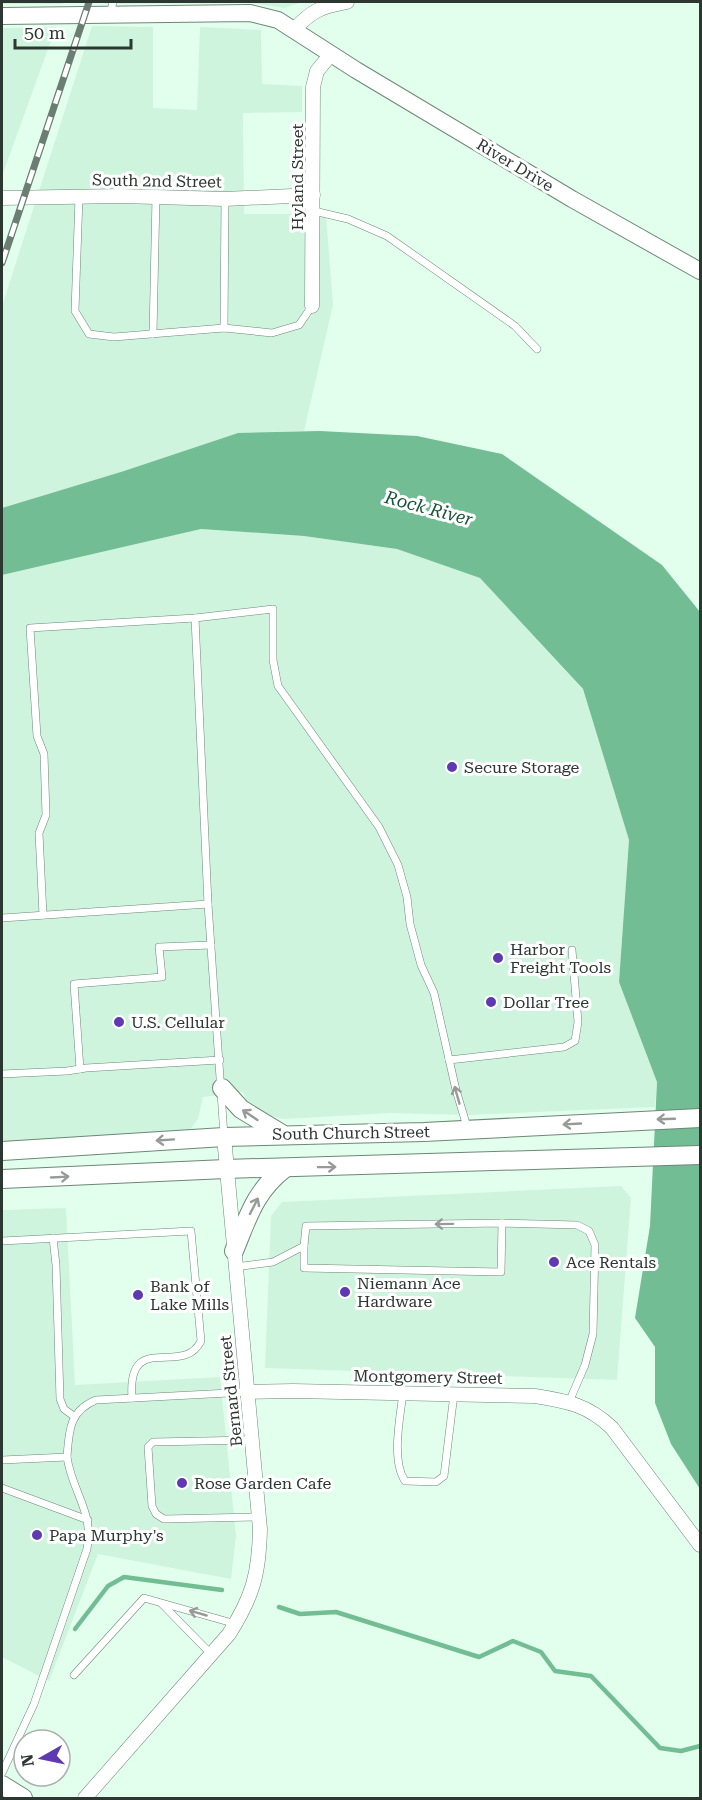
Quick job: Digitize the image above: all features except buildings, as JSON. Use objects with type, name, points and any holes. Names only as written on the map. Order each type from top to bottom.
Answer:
[{"type":"main road","points":[[222,1088],[241,1109],[284,1135]]},
{"type":"main road","name":"South Church Street","points":[[2,1151],[224,1137],[468,1130],[700,1118]]},
{"type":"main road","name":"South Church Street","points":[[2,1179],[226,1169],[632,1159],[700,1155]]},
{"type":"main road","points":[[235,1259],[255,1202],[270,1180],[285,1168]]},
{"type":"main road","points":[[2,1785],[23,1798]]},
{"type":"street","points":[[294,30],[315,6],[347,2]]},
{"type":"street","name":"River Drive","points":[[2,16],[111,8],[250,13],[278,20],[572,199],[700,271]]},
{"type":"street","name":"Hyland Street","points":[[312,306],[313,87],[317,71],[332,54]]},
{"type":"street","name":"South 2nd Street","points":[[2,198],[225,199],[313,195]]},
{"type":"street","name":"Bernard Street","points":[[85,1798],[212,1655],[236,1624],[244,1610],[257,1574],[260,1559],[259,1518],[224,1137]]},
{"type":"street","name":"Montgomery Street","points":[[248,1392],[535,1396],[569,1402],[603,1419],[624,1443],[700,1545]]},
{"type":"lane","points":[[79,197],[75,311],[89,334],[114,337],[224,328],[272,333],[299,325],[312,306]]},
{"type":"lane","points":[[153,334],[156,197]]},
{"type":"lane","points":[[224,328],[225,199]]},
{"type":"lane","points":[[314,211],[348,219],[387,236],[515,326],[537,349]]},
{"type":"lane","points":[[43,915],[39,832],[46,815],[44,754],[38,736],[30,628],[195,618],[273,609],[273,660],[278,686],[379,827],[399,865],[421,965],[434,993],[456,1090],[468,1130]]},
{"type":"lane","points":[[195,618],[208,904],[224,1137]]},
{"type":"lane","points":[[2,918],[208,904]]},
{"type":"lane","points":[[80,1069],[74,984],[162,977],[159,947],[211,945]]},
{"type":"lane","points":[[450,1060],[564,1047],[575,1041],[578,1022],[572,950]]},
{"type":"lane","points":[[2,1074],[220,1060]]},
{"type":"lane","points":[[502,1223],[501,1272],[304,1268],[306,1226],[502,1223],[577,1225],[589,1231],[595,1245],[593,1334],[585,1365],[569,1402]]},
{"type":"lane","points":[[2,1241],[191,1231],[201,1341],[197,1350],[190,1354],[147,1359],[138,1365],[132,1372],[132,1398]]},
{"type":"lane","points":[[53,1238],[56,1265],[60,1399],[64,1409],[75,1417]]},
{"type":"lane","points":[[235,1259],[273,1262],[304,1245]]},
{"type":"lane","points":[[2,1773],[34,1704],[87,1549],[88,1520],[69,1470],[70,1429],[75,1417],[83,1406],[96,1400],[248,1392]]},
{"type":"lane","points":[[403,1393],[398,1428],[399,1472],[405,1481],[436,1482],[444,1476],[454,1395]]},
{"type":"lane","points":[[253,1440],[153,1442],[148,1447],[152,1506],[156,1514],[164,1519],[259,1518]]},
{"type":"lane","points":[[2,1460],[68,1457]]},
{"type":"lane","points":[[2,1488],[88,1520]]},
{"type":"lane","points":[[74,1675],[144,1598],[236,1624]]},
{"type":"lane","points":[[161,1602],[212,1655]]},
{"type":"shaded area","points":[[2,2],[64,2],[63,4],[2,4]]},
{"type":"shaded area","points":[[105,2],[303,2],[284,8],[251,3],[104,4]]},
{"type":"shaded area","points":[[92,26],[153,27],[153,108],[197,110],[200,27],[261,30],[262,84],[302,86],[302,112],[243,113],[244,214],[326,214],[333,305],[304,431],[238,433],[2,508],[2,306]]},
{"type":"shaded area","points":[[56,27],[2,176],[2,28]]},
{"type":"shaded area","points":[[201,529],[304,536],[397,549],[480,578],[583,690],[629,840],[619,982],[657,1082],[655,1107],[468,1115],[390,1113],[284,1119],[262,1114],[248,1104],[243,1092],[203,1097],[198,1119],[190,1130],[2,1146],[2,575]]},
{"type":"shaded area","points":[[621,1186],[631,1198],[617,1380],[265,1368],[271,1216],[282,1202]]},
{"type":"shaded area","points":[[66,1208],[75,1385],[220,1377],[236,1536],[231,1579],[98,1554],[49,1681],[2,1657],[2,1210]]},
{"type":"water","name":"Rock River","points":[[320,431],[417,436],[502,454],[662,565],[700,612],[700,1489],[671,1444],[655,1403],[655,1347],[635,1318],[650,1226],[657,1082],[619,982],[629,840],[583,689],[480,578],[397,549],[304,536],[201,529],[2,575],[2,508],[238,433]]},
{"type":"waterway","points":[[75,1629],[108,1586],[124,1577],[222,1590]]},
{"type":"waterway","points":[[279,1607],[300,1614],[336,1612],[479,1657],[513,1641],[541,1652],[555,1671],[591,1676],[660,1748],[681,1751],[700,1746]]},
{"type":"railway","points":[[2,263],[89,2]]},
{"type":"place","name":"Secure Storage","points":[[452,767]]},
{"type":"place","name":"Harbor Freight Tools","points":[[498,958]]},
{"type":"place","name":"Dollar Tree","points":[[491,1002]]},
{"type":"place","name":"U.S. Cellular","points":[[119,1022]]},
{"type":"place","name":"Ace Rentals","points":[[554,1262]]},
{"type":"place","name":"Niemann Ace Hardware","points":[[345,1292]]},
{"type":"place","name":"Bank of Lake Mills","points":[[138,1295]]},
{"type":"place","name":"Rose Garden Cafe","points":[[182,1483]]},
{"type":"place","name":"Papa Murphy's","points":[[37,1535]]}]
